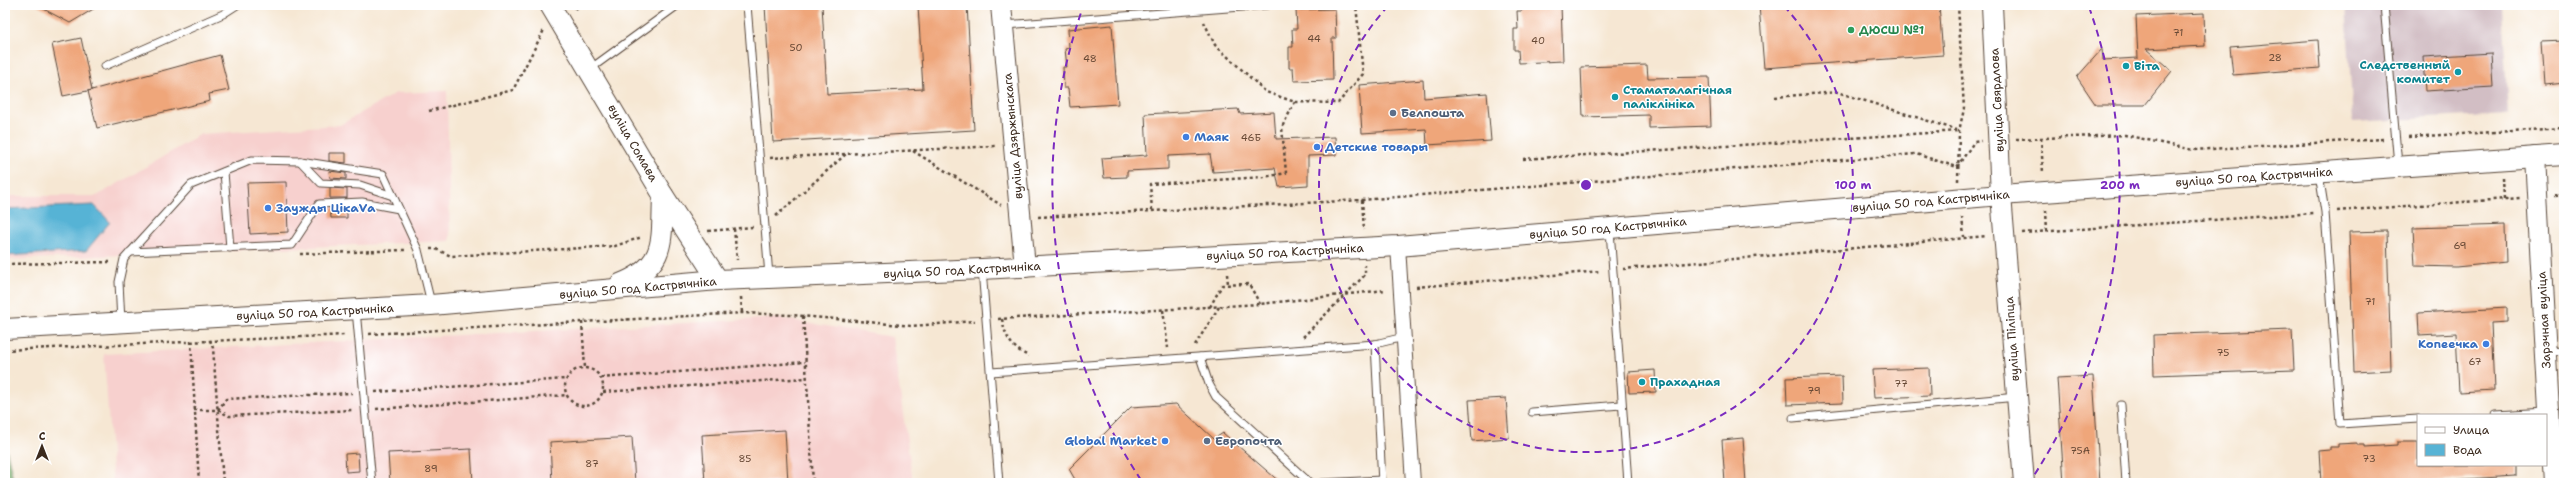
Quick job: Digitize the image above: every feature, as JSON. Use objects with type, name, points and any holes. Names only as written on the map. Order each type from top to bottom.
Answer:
[{"type":"main road","name":"вуліца Дзяржынскага","points":[[1001,5],[1025,266]]},
{"type":"main road","name":"вуліца Свярдлова","points":[[1992,5],[2001,195]]},
{"type":"main road","name":"вуліца Сомава","points":[[549,14],[589,69],[663,195],[718,280]]},
{"type":"main road","name":"вуліца 50 год Кастрычніка","points":[[5,329],[431,305],[718,280],[982,269],[1398,246],[2001,195],[2564,155]]},
{"type":"main road","name":"Зарэчная вуліца","points":[[2535,157],[2555,351],[2548,412],[2553,483]]},
{"type":"main road","points":[[592,292],[620,284],[642,275],[654,261],[660,245],[663,195]]},
{"type":"main road","name":"вуліца Піліпца","points":[[2001,195],[2024,483]]},
{"type":"street","points":[[1398,246],[1412,483]]},
{"type":"lane","points":[[105,66],[223,14],[237,5]]},
{"type":"lane","points":[[589,69],[678,5]]},
{"type":"lane","points":[[747,5],[770,278]]},
{"type":"lane","points":[[1003,25],[1268,5]]},
{"type":"lane","points":[[2384,5],[2398,167]]},
{"type":"lane","points":[[121,323],[119,282],[123,261],[130,252],[191,186],[252,160],[300,160],[383,174],[418,250],[431,305]]},
{"type":"lane","points":[[300,160],[321,183],[360,185],[394,196]]},
{"type":"lane","points":[[224,172],[230,248]]},
{"type":"lane","points":[[2319,172],[2325,212],[2340,424],[2417,419]]},
{"type":"lane","points":[[130,252],[292,246],[319,204],[362,202],[399,209]]},
{"type":"lane","points":[[1610,228],[1621,405],[1628,483]]},
{"type":"lane","points":[[982,269],[999,483]]},
{"type":"lane","points":[[356,310],[357,334],[372,483]]},
{"type":"lane","points":[[990,372],[1375,344],[1404,337]]},
{"type":"lane","points":[[1321,483],[1382,481],[1375,344]]},
{"type":"lane","points":[[1200,357],[1208,384],[1216,398],[1310,483]]},
{"type":"lane","points":[[1793,418],[2017,397]]},
{"type":"lane","points":[[1532,412],[1621,405]]},
{"type":"lane","points":[[2121,405],[2126,483]]},
{"type":"lane","points":[[2513,414],[2548,412]]},
{"type":"path","points":[[1198,10],[1216,45],[1266,92],[1295,102],[1338,103],[1363,74],[1356,5]]},
{"type":"path","points":[[1956,167],[1959,131],[1964,109],[1958,5]]},
{"type":"path","points":[[429,111],[513,90],[549,14]]},
{"type":"path","points":[[1775,97],[1837,92],[1959,131]]},
{"type":"path","points":[[1152,210],[1150,184],[1264,177],[1286,173],[1282,127],[1295,102]]},
{"type":"path","points":[[1956,167],[1974,142],[1998,139],[2125,135],[2193,150],[2564,128]]},
{"type":"path","points":[[1523,159],[1959,131]]},
{"type":"path","points":[[760,158],[1013,145]]},
{"type":"path","points":[[913,151],[1020,218],[1362,200],[1916,154],[1956,167]]},
{"type":"path","points":[[687,233],[765,226],[846,154]]},
{"type":"path","points":[[5,350],[742,314],[803,316],[912,326],[1002,318],[1260,304],[1401,289],[2004,234],[2564,195]]},
{"type":"path","points":[[1309,338],[1301,338],[1342,295],[1365,275],[1362,200]]},
{"type":"path","points":[[298,254],[436,249],[451,256],[615,246],[646,235],[661,234]]},
{"type":"path","points":[[5,264],[123,261]]},
{"type":"path","points":[[1210,307],[1222,285],[1250,284],[1260,304]]},
{"type":"path","points":[[1201,346],[1193,347],[1219,307]]},
{"type":"path","points":[[1163,310],[1168,348]]},
{"type":"path","points":[[803,316],[813,483]]},
{"type":"path","points":[[1002,318],[1004,332],[1011,345],[1031,357]]},
{"type":"path","points":[[582,322],[585,368]]},
{"type":"path","points":[[210,340],[213,348],[223,483]]},
{"type":"path","points":[[191,341],[199,483]]},
{"type":"path","points":[[1160,348],[1174,348]]},
{"type":"path","points":[[601,378],[805,362]]},
{"type":"path","points":[[585,368],[594,370],[601,378],[603,392],[596,402],[585,407],[573,403],[567,395],[564,385],[566,379],[576,370],[585,368]]},
{"type":"path","points":[[603,392],[806,378]]},
{"type":"path","points":[[218,410],[226,399],[566,379]]},
{"type":"path","points":[[194,410],[218,410],[229,416],[364,409],[567,395]]},
{"type":"shaded area","points":[[2346,5],[2502,5],[2508,114],[2353,122]]},
{"type":"shaded area","points":[[447,91],[450,241],[5,260],[5,196],[97,196],[201,134],[340,125],[396,93]]},
{"type":"shaded area","points":[[778,318],[892,337],[913,483],[113,483],[104,354]]},
{"type":"green space","points":[[5,443],[14,483],[5,483]]},
{"type":"water","points":[[94,205],[110,222],[86,251],[5,256],[6,209]]},
{"type":"building","points":[[36,5],[100,5],[70,23]]},
{"type":"building","points":[[765,5],[822,5],[827,94],[923,89],[918,5],[967,5],[974,130],[773,142]]},
{"type":"building","points":[[1521,5],[1561,5],[1563,61],[1519,63],[1518,50],[1514,50],[1514,29],[1518,29],[1517,11],[1522,11]]},
{"type":"building","name":"ДЮСШ №1","points":[[1759,5],[1939,5],[1943,55],[1764,68]]},
{"type":"building","points":[[1335,9],[1336,38],[1332,38],[1333,80],[1294,81],[1293,68],[1289,68],[1289,47],[1293,47],[1292,29],[1297,29],[1296,10]]},
{"type":"building","name":"Віта","points":[[2204,13],[2205,46],[2146,49],[2172,71],[2145,105],[2096,105],[2077,77],[2102,49],[2103,60],[2138,58],[2136,16]]},
{"type":"building","points":[[1112,25],[1118,104],[1070,107],[1068,88],[1064,88],[1063,67],[1067,67],[1065,49],[1069,48],[1068,29]]},
{"type":"building","points":[[81,38],[92,90],[63,96],[52,44]]},
{"type":"building","points":[[2318,40],[2320,68],[2233,75],[2230,47]]},
{"type":"building","points":[[2564,41],[2564,83],[2544,85],[2541,42]]},
{"type":"building","name":"Следственный комитет","points":[[2491,53],[2493,87],[2425,91],[2423,57]]},
{"type":"building","points":[[220,55],[229,90],[209,94],[210,101],[97,128],[88,91]]},
{"type":"building","points":[[1647,65],[1648,78],[1709,77],[1711,126],[1649,128],[1649,115],[1583,117],[1581,67]]},
{"type":"building","points":[[1423,80],[1424,98],[1487,93],[1491,141],[1427,145],[1426,129],[1362,133],[1359,85]]},
{"type":"building","points":[[1238,109],[1240,114],[1274,112],[1276,139],[1335,137],[1336,155],[1308,156],[1308,185],[1279,187],[1275,168],[1213,172],[1210,154],[1168,156],[1168,169],[1127,171],[1127,177],[1104,178],[1102,158],[1147,155],[1145,114]]},
{"type":"building","points":[[329,153],[346,153],[346,163],[329,161]]},
{"type":"building","points":[[329,171],[346,173],[346,179],[330,178]]},
{"type":"building","name":"Заужды ЦікаVа","points":[[286,182],[288,232],[250,234],[247,183]]},
{"type":"building","points":[[330,188],[347,189],[347,198],[330,198]]},
{"type":"building","points":[[330,208],[347,208],[347,218],[331,218]]},
{"type":"building","points":[[2506,225],[2507,262],[2456,267],[2415,266],[2413,228]]},
{"type":"building","points":[[2387,231],[2391,370],[2354,372],[2349,232]]},
{"type":"building","points":[[2507,308],[2507,322],[2491,323],[2494,390],[2459,392],[2456,333],[2419,335],[2418,313]]},
{"type":"building","points":[[2292,330],[2294,370],[2154,375],[2153,335]]},
{"type":"building","points":[[1929,368],[1930,396],[1874,398],[1872,370]]},
{"type":"building","name":"Прахадная","points":[[1655,370],[1656,392],[1629,393],[1628,372]]},
{"type":"building","points":[[1842,376],[1843,403],[1787,405],[1786,378]]},
{"type":"building","points":[[2093,376],[2100,483],[2064,483],[2057,378]]},
{"type":"building","points":[[1506,398],[1509,438],[1472,441],[1469,400]]},
{"type":"building","name":"Globаl Market","points":[[1176,404],[1214,439],[1223,433],[1281,483],[1077,483],[1069,469],[1131,407]]},
{"type":"building","points":[[785,430],[788,483],[774,481],[705,483],[702,435]]},
{"type":"building","points":[[632,437],[635,483],[552,483],[550,442]]},
{"type":"building","points":[[1743,438],[1746,483],[1725,483],[1722,440]]},
{"type":"building","points":[[2397,442],[2417,442],[2417,466],[2516,466],[2516,476],[2400,483],[2321,483],[2319,451],[2330,450],[2330,447],[2338,447],[2338,444],[2357,443],[2357,445],[2365,445],[2365,447],[2397,445]]},
{"type":"building","points":[[471,449],[473,483],[390,483],[388,453]]},
{"type":"building","points":[[358,453],[359,471],[346,472],[345,454]]},
{"type":"place","name":"ДЮСШ №1","points":[[1851,30]]},
{"type":"place","name":"Віта","points":[[2126,66]]},
{"type":"place","name":"Следственный комитет","points":[[2458,72]]},
{"type":"place","name":"Стаматалагічная паліклініка","points":[[1615,97]]},
{"type":"place","name":"Белпошта","points":[[1393,113]]},
{"type":"place","name":"Маяк","points":[[1186,137]]},
{"type":"place","name":"Детские товары","points":[[1317,147]]},
{"type":"place","name":"Заужды ЦікаVа","points":[[268,208]]},
{"type":"place","name":"Копеечка","points":[[2486,344]]},
{"type":"place","name":"Прахадная","points":[[1642,382]]},
{"type":"place","name":"Globаl Market","points":[[1165,441]]},
{"type":"place","name":"Европочта","points":[[1207,441]]}]
